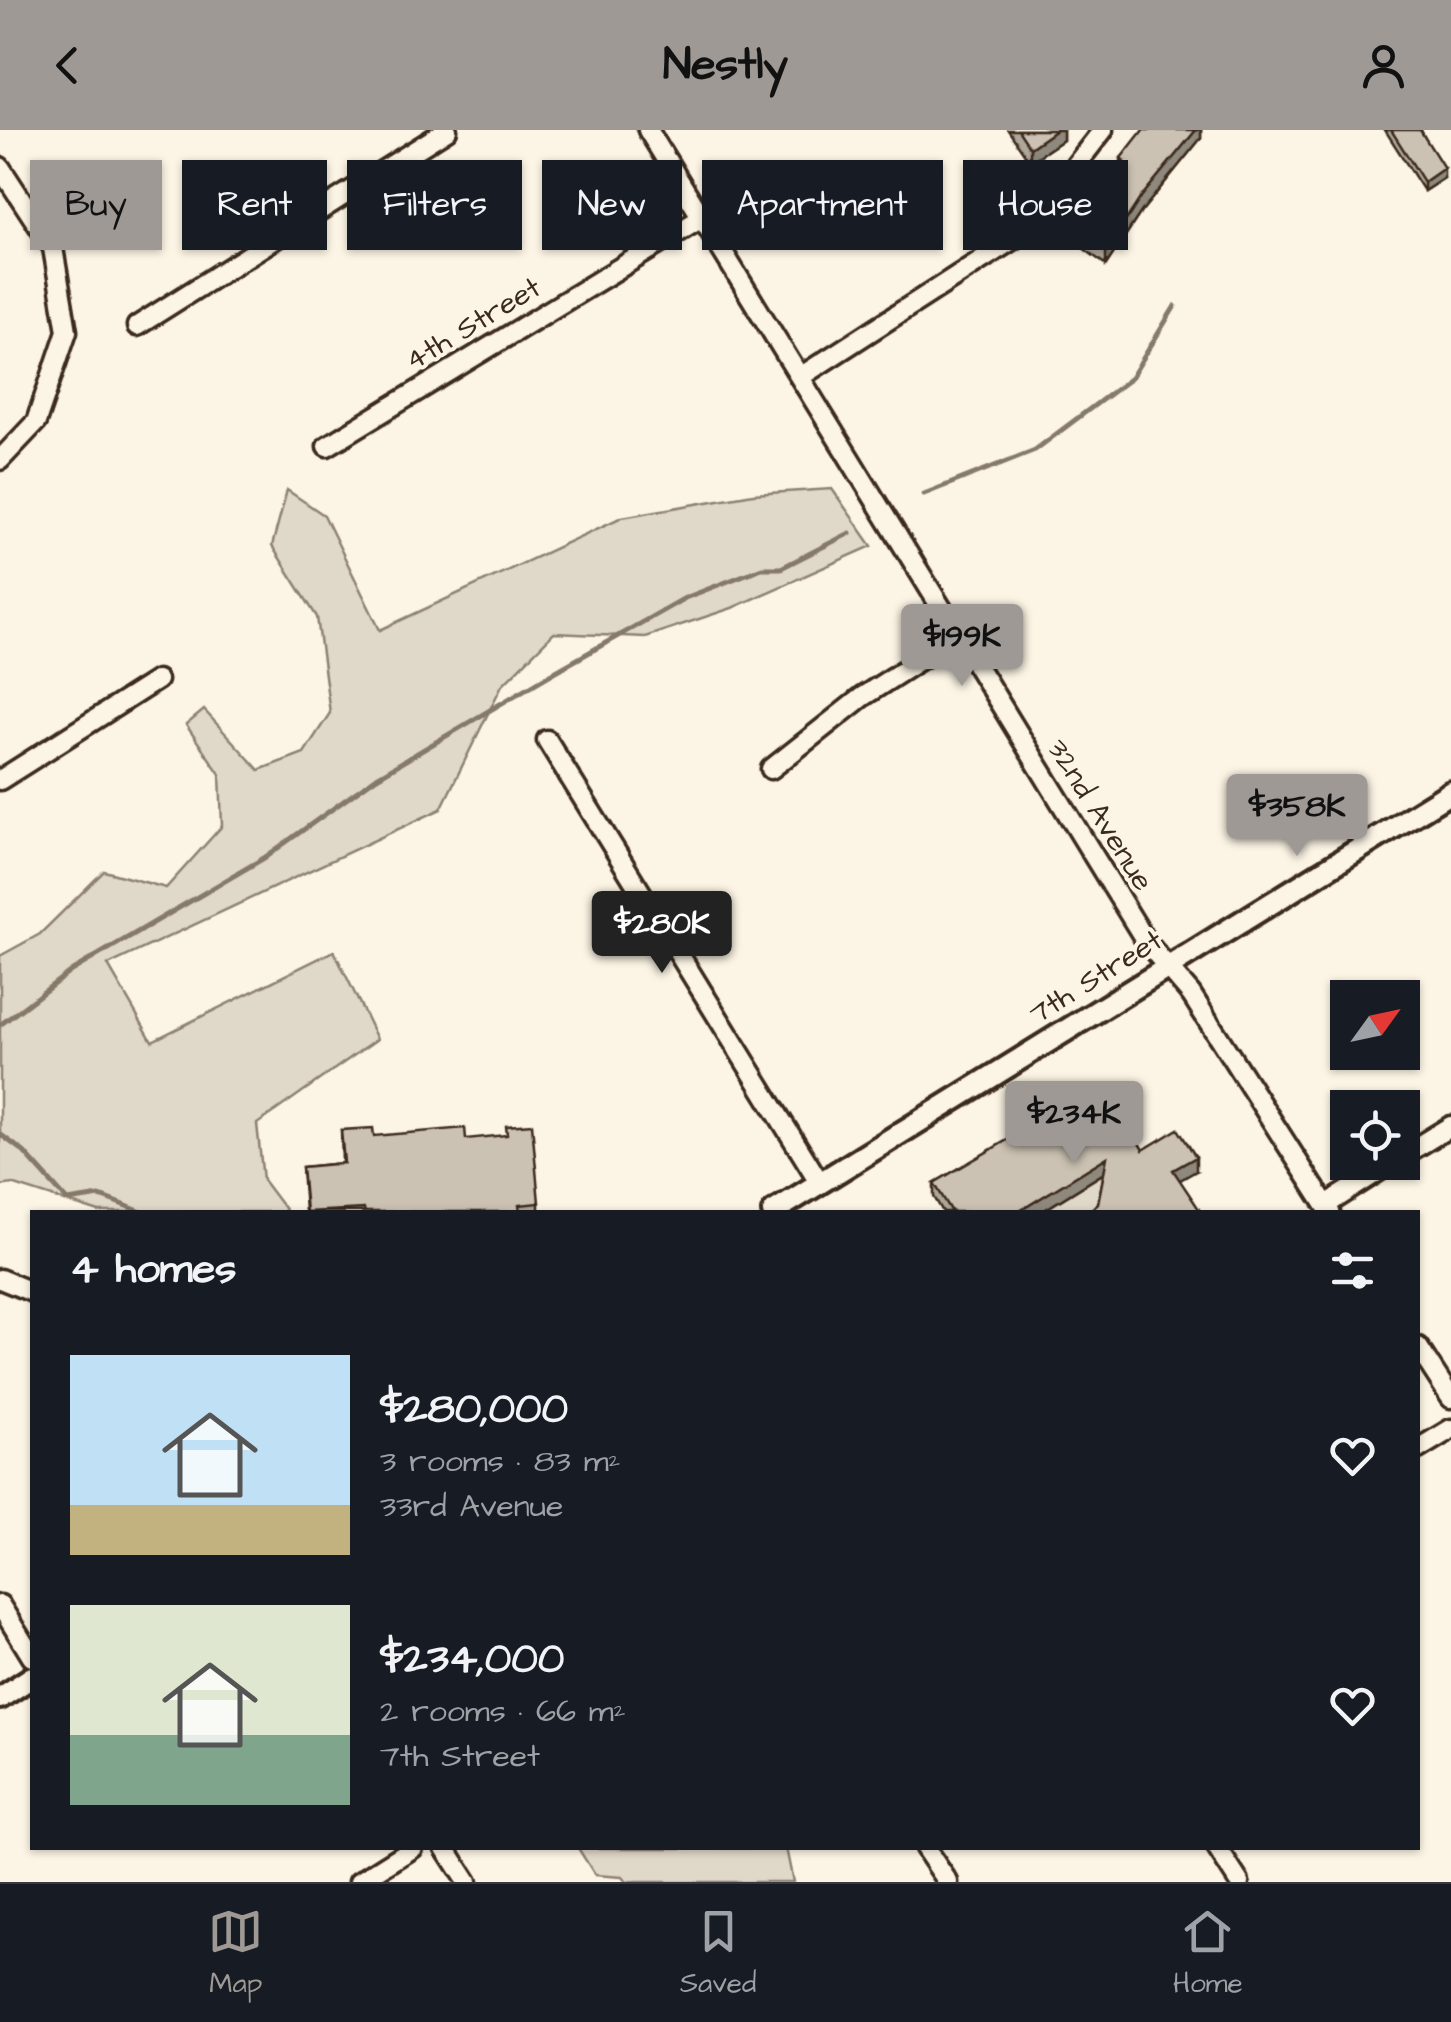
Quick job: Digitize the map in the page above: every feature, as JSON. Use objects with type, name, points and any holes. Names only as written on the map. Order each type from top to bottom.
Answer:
[{"type":"street","name":"32nd Avenue","points":[[648,130],[1147,944],[1190,994],[1328,1209]]},
{"type":"street","points":[[800,377],[1023,234],[1102,130]]},
{"type":"street","points":[[136,326],[442,131]]},
{"type":"street","points":[[0,166],[52,248],[67,331],[36,422],[0,460]]},
{"type":"street","name":"4th Street","points":[[326,446],[700,219]]},
{"type":"street","points":[[771,769],[862,697],[957,636]]},
{"type":"street","points":[[0,780],[157,680]]},
{"type":"street","points":[[547,740],[820,1183]]},
{"type":"street","name":"7th Street","points":[[776,1210],[1451,792]]},
{"type":"street","points":[[1420,1145],[1451,1126]]},
{"type":"street","points":[[1328,1209],[1368,1180]]},
{"type":"street","points":[[0,1280],[30,1291]]},
{"type":"street","points":[[1420,1350],[1451,1398]]},
{"type":"street","points":[[1420,1448],[1451,1429]]},
{"type":"street","points":[[0,1605],[30,1654]]},
{"type":"street","points":[[0,1698],[30,1678]]},
{"type":"street","points":[[359,1882],[411,1850]]},
{"type":"street","points":[[446,1850],[467,1882]]},
{"type":"street","points":[[926,1850],[948,1882]]},
{"type":"street","points":[[1217,1850],[1239,1882]]},
{"type":"shaded area","points":[[832,489],[872,546],[732,608],[645,637],[554,633],[502,685],[441,809],[108,965],[152,1041],[334,951],[377,1039],[257,1124],[263,1180],[286,1210],[93,1210],[12,1184],[0,1186],[0,956],[40,934],[104,871],[166,888],[222,826],[220,774],[186,725],[204,710],[259,770],[304,753],[330,713],[317,617],[272,546],[287,490],[324,515],[380,630],[622,517],[753,494]]},
{"type":"shaded area","points":[[1101,1175],[1108,1185],[1100,1210],[1044,1210]]},
{"type":"shaded area","points":[[579,1850],[786,1850],[793,1882],[626,1882],[622,1877],[595,1875]]},
{"type":"building","points":[[1018,130],[1056,130],[1030,148]]},
{"type":"building","points":[[1143,130],[1196,130],[1128,217],[1128,160],[1121,158]]},
{"type":"building","points":[[1391,130],[1420,130],[1444,168],[1424,182]]},
{"type":"building","points":[[1078,1094],[1092,1116],[1109,1107],[1115,1116],[1120,1112],[1143,1150],[1178,1129],[1196,1157],[1173,1170],[1200,1210],[1090,1210],[1098,1203],[1107,1157],[1021,1210],[951,1210],[934,1183],[1055,1112],[1053,1109]]},
{"type":"building","points":[[532,1124],[539,1203],[519,1205],[520,1210],[306,1210],[302,1167],[344,1163],[341,1130],[373,1128],[374,1136],[465,1128],[466,1139],[507,1135],[506,1126]]},
{"type":"waterway","points":[[924,494],[1035,450],[1131,378],[1175,306]]},
{"type":"waterway","points":[[0,1025],[71,971],[264,858],[377,777],[551,674],[685,598],[762,568],[781,568],[850,533]]},
{"type":"waterway","points":[[0,1134],[24,1152],[68,1201],[100,1196],[137,1210]]}]
